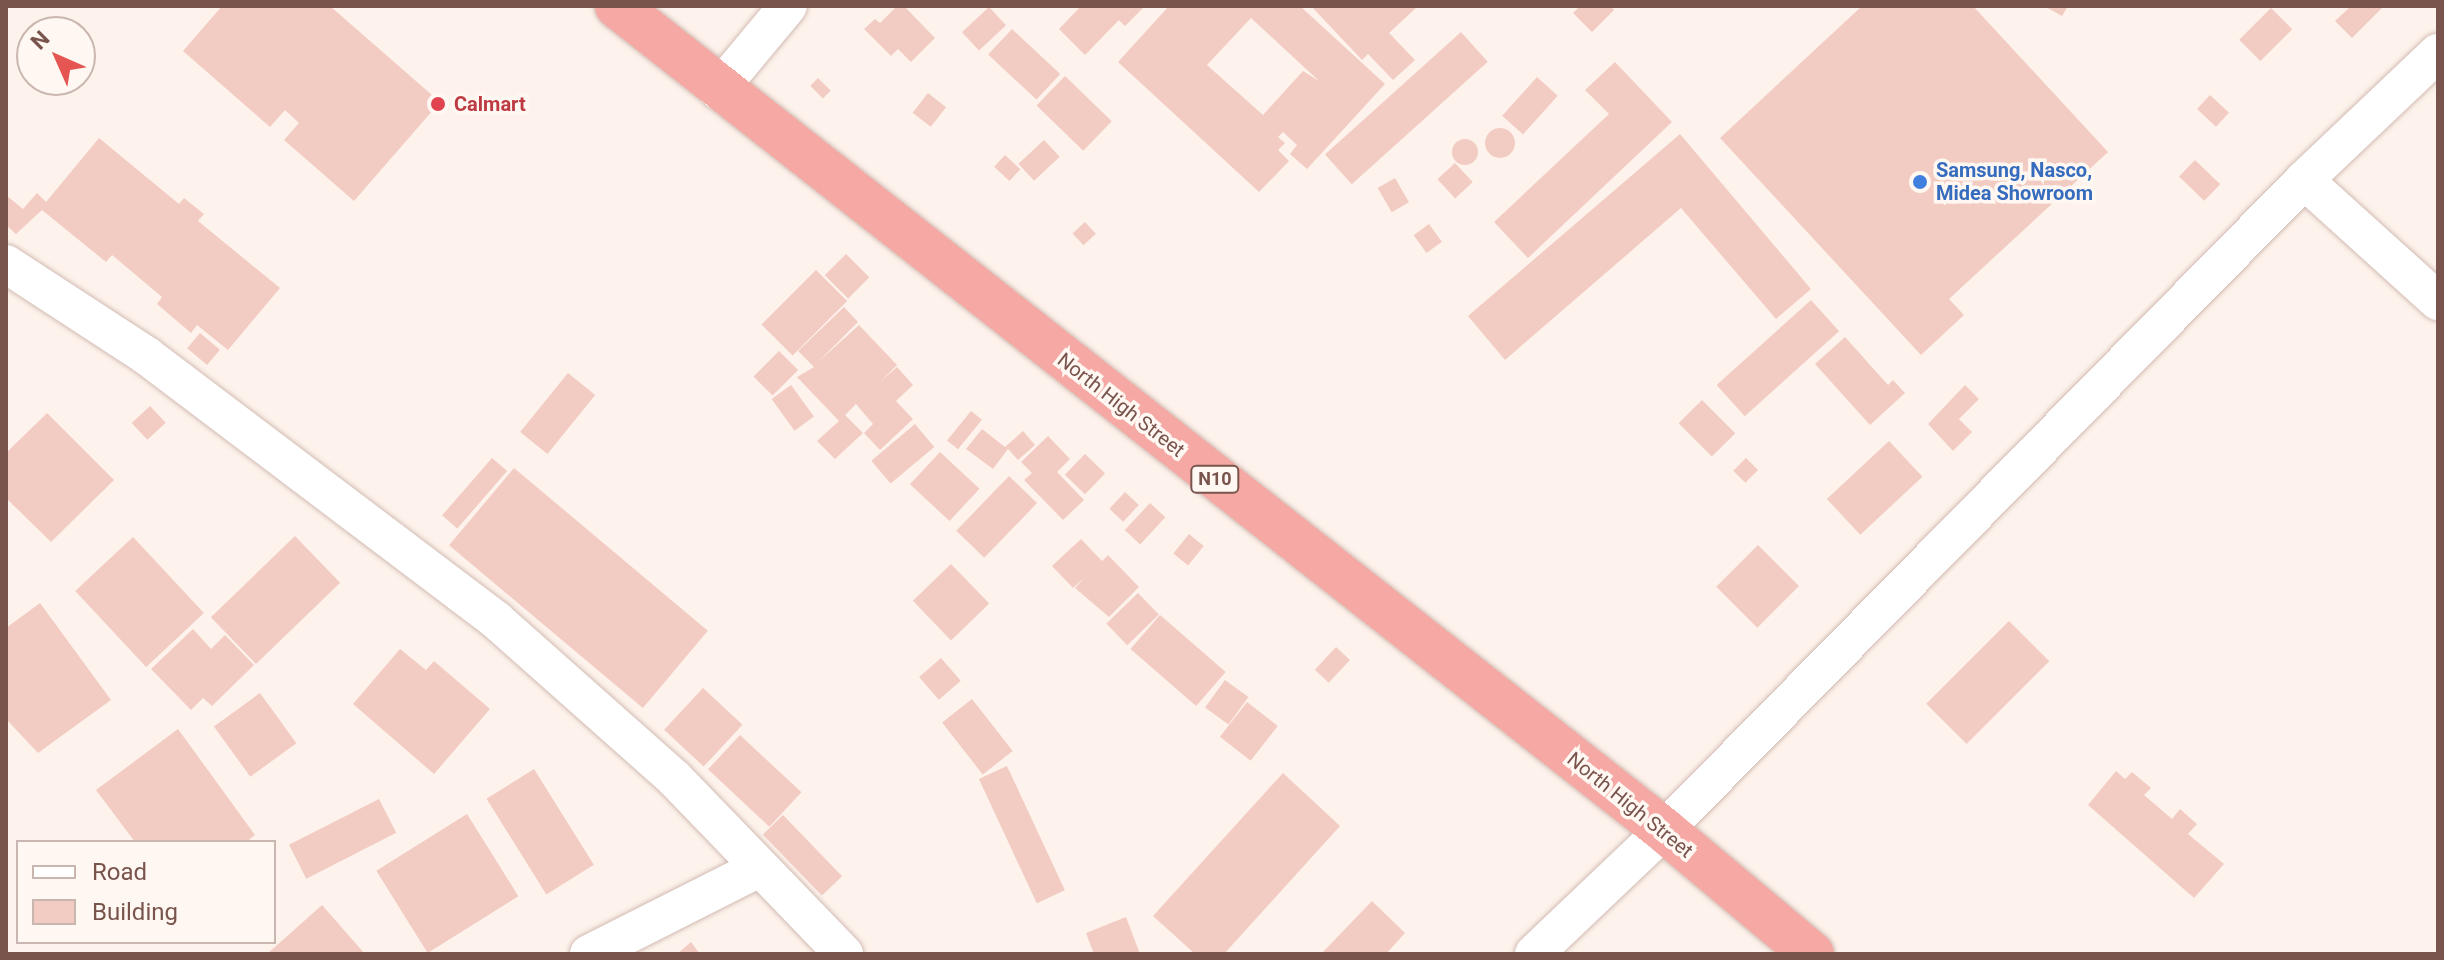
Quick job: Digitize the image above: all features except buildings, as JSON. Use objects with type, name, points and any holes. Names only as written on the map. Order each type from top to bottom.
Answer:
[{"type":"highway","name":"North High Street","points":[[617,6],[718,90],[1664,830],[1812,954]]},
{"type":"street","points":[[718,90],[788,6]]},
{"type":"street","points":[[1534,954],[1664,830],[2304,180],[2438,53]]},
{"type":"street","points":[[2304,180],[2438,301]]},
{"type":"street","points":[[6,264],[147,356],[496,620],[674,778],[844,954]]},
{"type":"street","points":[[589,954],[759,868]]},
{"type":"place","name":"Calmart","points":[[438,104]]},
{"type":"place","name":"Samsung, Nasco, Midea Showroom","points":[[1920,182]]}]
